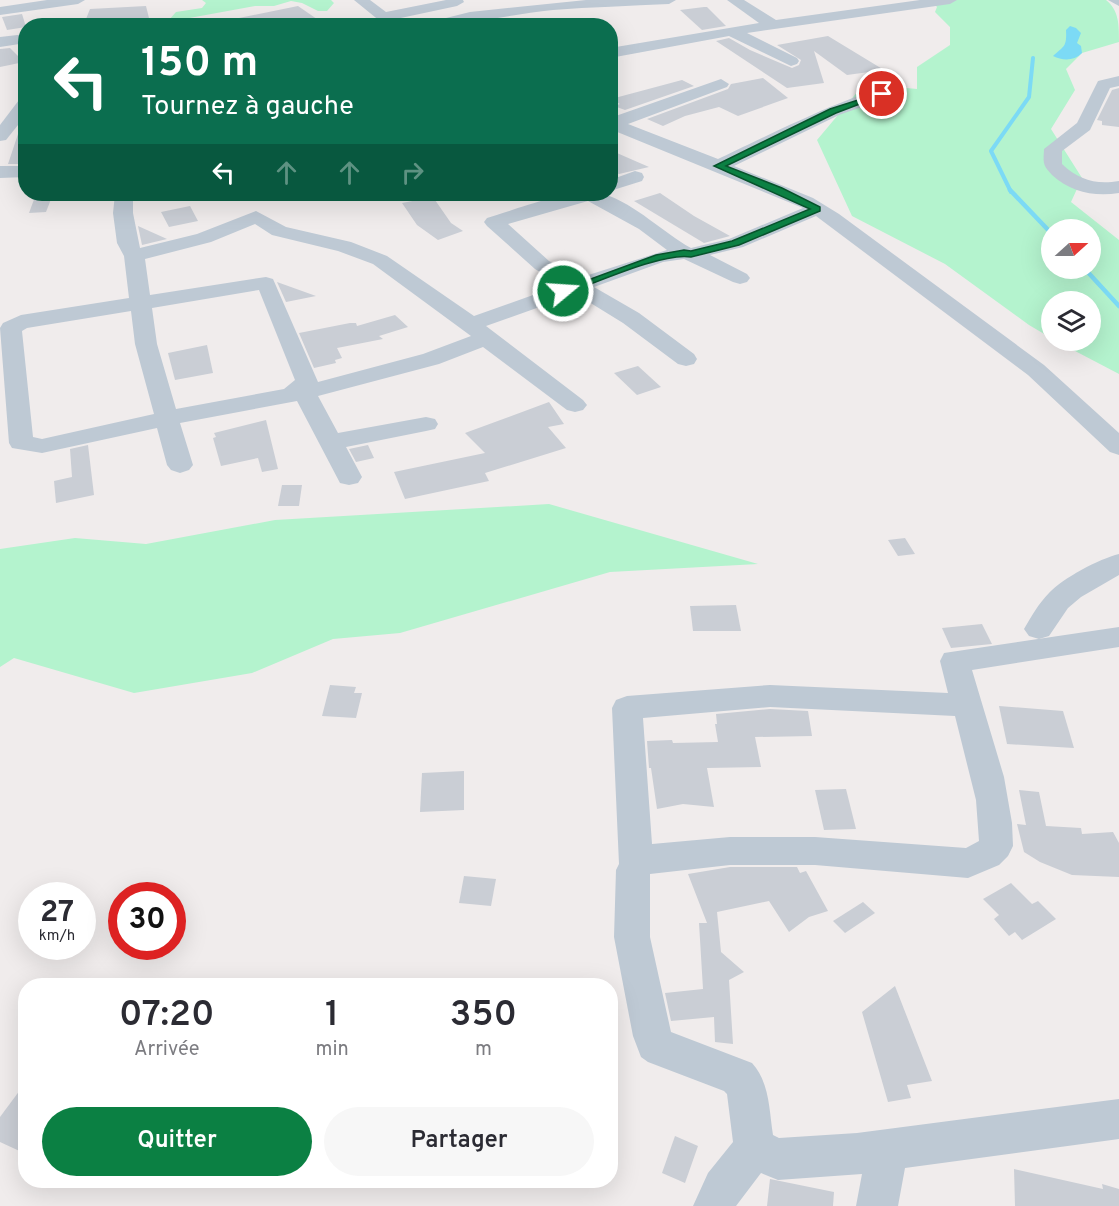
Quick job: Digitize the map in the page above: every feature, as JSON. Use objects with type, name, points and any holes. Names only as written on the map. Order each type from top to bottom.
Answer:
[{"type":"street","points":[[0,10],[78,0]]},
{"type":"street","points":[[361,0],[382,18]]},
{"type":"street","points":[[402,18],[469,0]]},
{"type":"street","points":[[462,18],[553,6],[669,0]]},
{"type":"street","points":[[734,0],[773,25]]},
{"type":"street","points":[[618,51],[731,31],[950,0]]},
{"type":"street","points":[[1115,0],[1119,2]]},
{"type":"street","points":[[796,6],[809,20]]},
{"type":"street","points":[[731,31],[790,61]]},
{"type":"street","points":[[0,42],[18,39]]},
{"type":"street","points":[[1119,81],[1104,84],[1083,126],[1053,149],[1053,165],[1068,180],[1096,190],[1119,187]]},
{"type":"street","points":[[618,126],[722,84]]},
{"type":"street","points":[[719,166],[833,111],[898,89]]},
{"type":"street","points":[[0,136],[18,105]]},
{"type":"street","points":[[618,129],[719,166],[779,190],[817,209],[900,267],[1035,370],[1062,392],[1119,447]]},
{"type":"street","points":[[0,172],[18,171]]},
{"type":"street","points":[[618,183],[636,177]]},
{"type":"street","points":[[124,201],[127,243],[134,256],[139,303],[152,371],[168,417],[180,465]]},
{"type":"street","points":[[256,217],[259,201]]},
{"type":"street","points":[[566,201],[494,222],[531,253],[542,266],[579,285],[631,318],[686,359]]},
{"type":"street","points":[[603,201],[646,225],[687,253],[740,278]]},
{"type":"street","points":[[298,392],[307,382],[266,283],[14,325],[11,328],[21,443],[42,446],[168,417],[298,392],[431,358],[478,331],[579,285],[660,257],[736,243],[817,209]]},
{"type":"street","points":[[134,256],[204,238],[256,217]]},
{"type":"street","points":[[256,217],[279,231],[344,246],[380,260],[576,405]]},
{"type":"street","points":[[298,392],[307,397],[349,477]]},
{"type":"street","points":[[332,442],[426,424]]},
{"type":"street","points":[[1039,629],[1058,601],[1119,563]]},
{"type":"street","points":[[714,1206],[723,1188],[754,1148],[746,1086],[738,1077],[662,1049],[652,1036],[632,937],[633,870],[636,864],[642,860],[730,851],[815,851],[968,863],[987,855],[996,846],[997,823],[955,661],[1057,648],[1119,637]]},
{"type":"street","points":[[636,864],[627,708],[770,696],[965,705]]},
{"type":"street","points":[[754,1148],[777,1159],[888,1150],[1119,1119]]},
{"type":"street","points":[[877,1206],[888,1150]]},
{"type":"green space","points":[[202,0],[331,0],[334,3],[327,11],[318,11],[302,3],[291,1],[274,6],[255,6],[189,18],[171,18],[176,12],[202,8],[206,3]]},
{"type":"green space","points":[[1106,0],[1114,8],[1119,42],[1082,53],[1066,69],[1075,90],[1051,129],[1082,178],[1071,202],[1092,219],[1041,219],[1041,279],[1101,279],[1101,226],[1119,240],[1119,374],[1075,351],[1101,351],[1101,291],[1041,291],[1041,332],[945,264],[852,216],[817,140],[864,84],[917,89],[917,67],[950,45],[950,27],[935,12],[937,7],[933,2]]},
{"type":"green space","points":[[549,504],[758,564],[610,572],[400,633],[333,639],[252,673],[134,693],[14,658],[0,667],[0,549],[75,538],[146,544],[275,520]]},
{"type":"water","points":[[1070,26],[1081,33],[1077,43],[1081,46],[1082,53],[1076,58],[1068,59],[1053,56],[1064,46],[1066,30]]},
{"type":"building","points":[[146,6],[149,18],[86,18],[90,9]]},
{"type":"building","points":[[298,6],[315,18],[239,18]]},
{"type":"building","points":[[707,7],[726,26],[702,30],[680,10]]},
{"type":"building","points":[[22,14],[23,18],[18,18],[18,28],[7,30],[2,17]]},
{"type":"building","points":[[828,36],[884,70],[847,75],[814,51],[824,83],[787,88],[716,41],[729,38],[750,50],[792,68],[799,65],[801,60],[777,45]]},
{"type":"building","points":[[10,48],[18,56],[18,63],[0,67],[0,49]]},
{"type":"building","points":[[763,78],[788,98],[738,116],[719,107],[685,116],[663,126],[647,119],[728,89],[731,84]]},
{"type":"building","points":[[682,80],[694,86],[625,110],[618,107],[620,104],[618,97]]},
{"type":"building","points":[[1119,88],[1119,127],[1102,125],[1102,121],[1097,120],[1112,90]]},
{"type":"building","points":[[18,134],[18,164],[8,164]]},
{"type":"building","points":[[618,153],[649,167],[619,174]]},
{"type":"building","points":[[660,193],[694,216],[730,236],[704,243],[634,201]]},
{"type":"building","points":[[33,201],[50,201],[46,212],[29,213]]},
{"type":"building","points":[[436,201],[451,223],[463,231],[438,240],[417,225],[402,203]]},
{"type":"building","points":[[190,206],[198,221],[169,227],[161,212]]},
{"type":"building","points":[[138,226],[167,239],[142,245]]},
{"type":"building","points":[[277,282],[316,296],[286,302]]},
{"type":"building","points":[[395,315],[408,327],[379,336],[383,339],[337,348],[342,358],[335,360],[336,363],[314,368],[299,333],[350,323],[356,323],[357,326]]},
{"type":"building","points":[[207,345],[213,373],[175,380],[168,353]]},
{"type":"building","points":[[638,366],[661,387],[637,395],[614,373]]},
{"type":"building","points":[[549,402],[564,424],[548,427],[566,448],[485,473],[489,481],[405,499],[394,472],[485,453],[465,433]]},
{"type":"building","points":[[266,420],[278,469],[262,472],[258,458],[221,466],[213,438],[216,437],[214,433]]},
{"type":"building","points":[[88,445],[94,495],[56,503],[54,481],[72,477],[70,449]]},
{"type":"building","points":[[368,445],[374,458],[356,462],[349,449]]},
{"type":"building","points":[[282,485],[302,485],[299,506],[278,506]]},
{"type":"building","points":[[905,538],[915,554],[898,556],[888,540]]},
{"type":"building","points":[[736,605],[741,631],[693,631],[690,606]]},
{"type":"building","points":[[982,624],[992,644],[951,648],[942,628]]},
{"type":"building","points":[[330,685],[356,687],[354,693],[362,693],[356,718],[322,716]]},
{"type":"building","points":[[999,706],[1063,711],[1074,748],[1007,744]]},
{"type":"building","points":[[770,709],[808,711],[812,736],[755,737],[761,767],[707,768],[714,807],[683,804],[657,809],[651,768],[649,768],[647,741],[718,742],[716,714]]},
{"type":"building","points":[[464,771],[464,810],[420,812],[422,773]]},
{"type":"building","points":[[846,789],[856,829],[824,830],[815,790]]},
{"type":"building","points":[[1019,790],[1039,792],[1046,826],[1081,828],[1082,834],[1113,832],[1119,843],[1119,877],[1072,875],[1040,862],[1024,852],[1017,824],[1026,825]]},
{"type":"building","points":[[730,867],[797,867],[800,873],[806,871],[828,911],[809,917],[789,932],[769,901],[717,912],[721,952],[744,972],[729,980],[733,1044],[715,1042],[714,1017],[671,1021],[665,993],[703,989],[699,923],[707,923],[688,874]]},
{"type":"building","points":[[464,876],[496,879],[491,906],[459,903]]},
{"type":"building","points":[[1011,883],[1032,904],[1038,901],[1056,919],[1022,940],[1015,932],[1009,936],[994,919],[999,915],[983,899]]},
{"type":"building","points":[[863,902],[875,913],[845,933],[833,921]]},
{"type":"building","points":[[895,986],[932,1081],[907,1085],[911,1098],[888,1102],[862,1012]]},
{"type":"building","points":[[18,1093],[18,1150],[0,1142],[0,1117]]},
{"type":"building","points":[[675,1136],[698,1146],[685,1183],[662,1173]]},
{"type":"building","points":[[1014,1169],[1103,1189],[1102,1184],[1119,1189],[1119,1206],[1015,1206]]},
{"type":"building","points":[[770,1179],[834,1192],[833,1206],[767,1206]]},
{"type":"waterway","points":[[1010,190],[991,151],[1029,97],[1033,58]]},
{"type":"waterway","points":[[1010,190],[1041,222]]},
{"type":"waterway","points":[[1094,279],[1119,306]]},
{"type":"route","points":[[563,291],[660,257],[691,254],[736,243],[817,209],[779,190],[719,166],[796,127],[882,94]]}]
